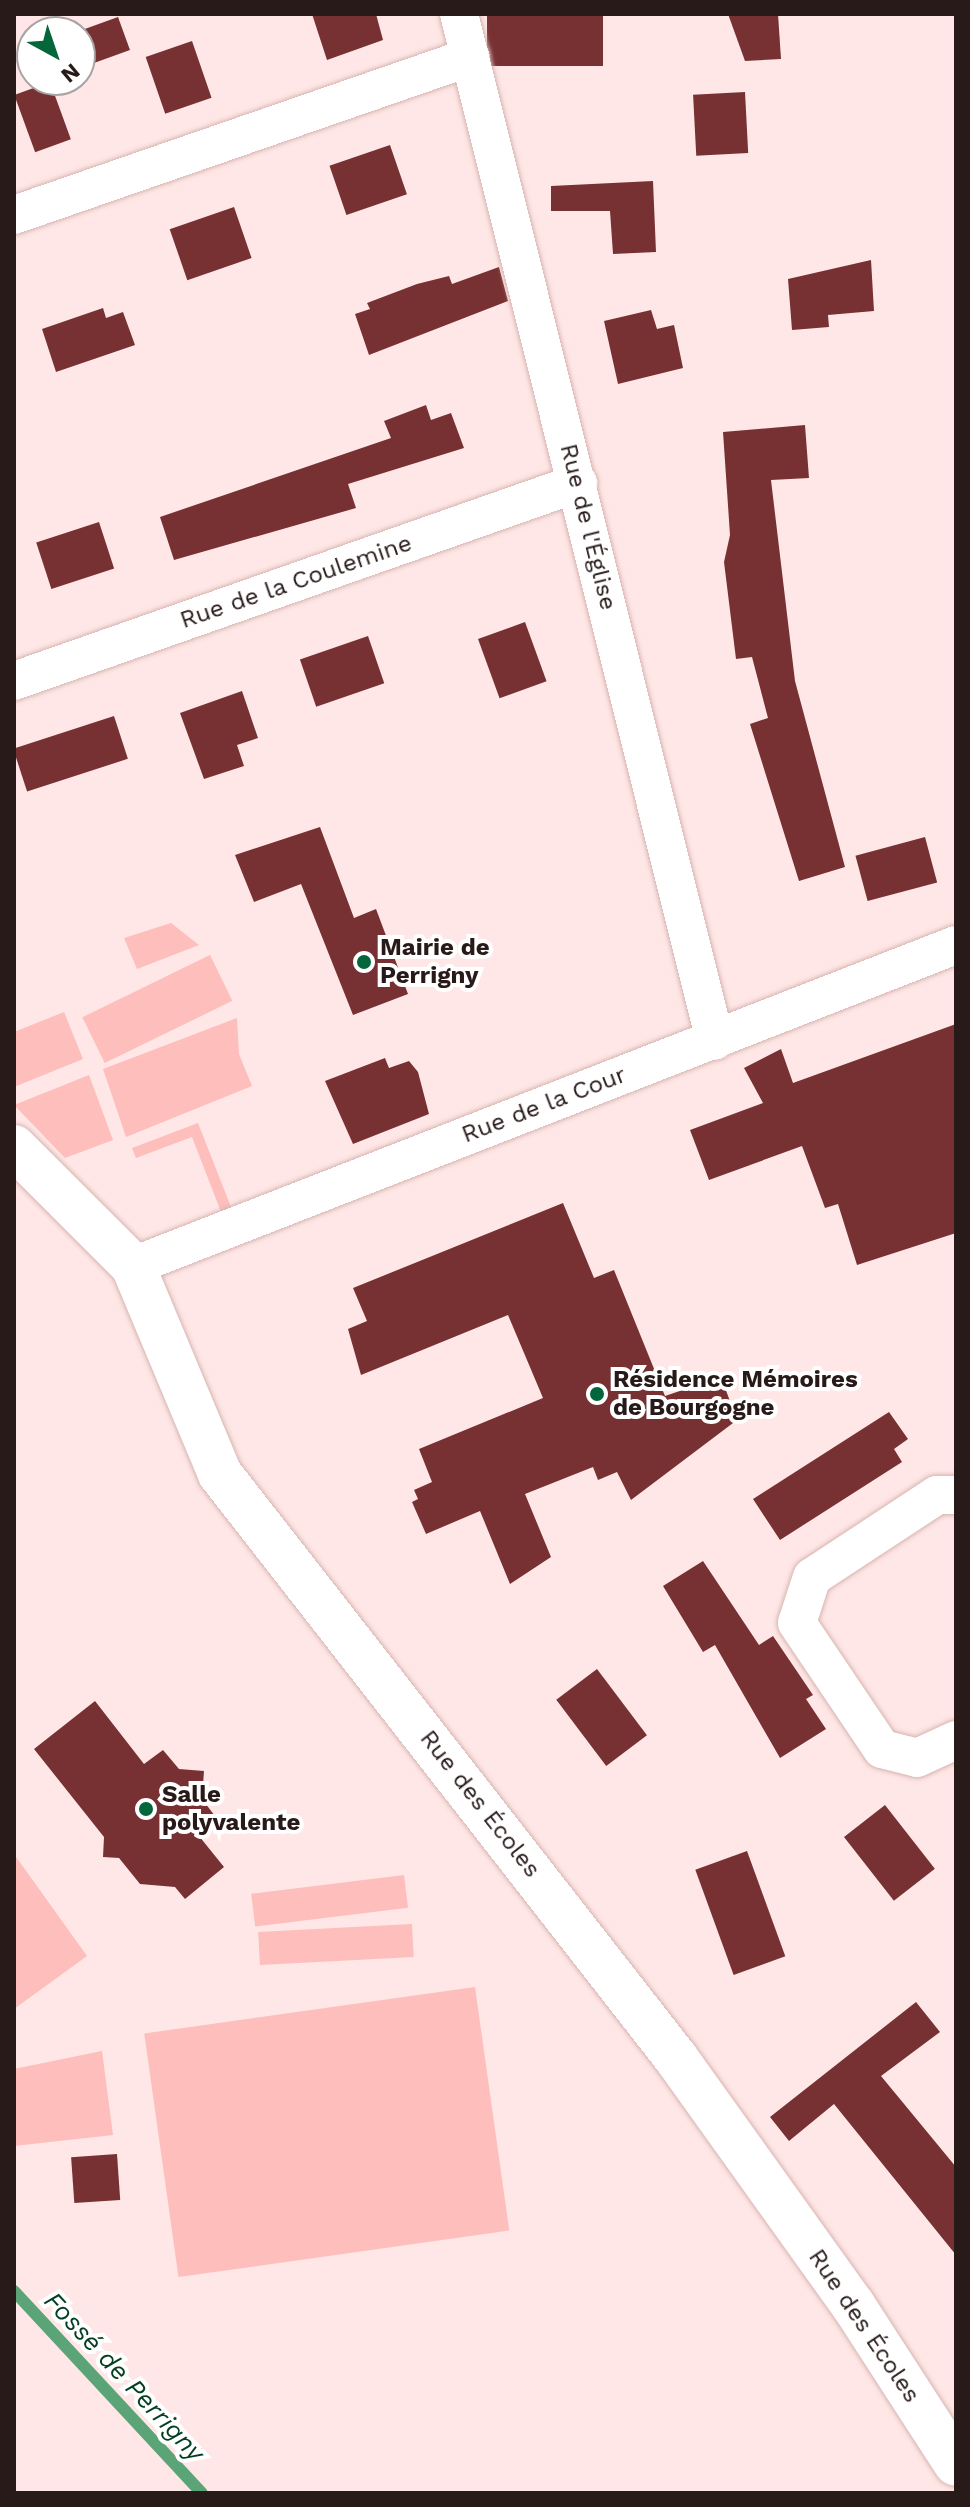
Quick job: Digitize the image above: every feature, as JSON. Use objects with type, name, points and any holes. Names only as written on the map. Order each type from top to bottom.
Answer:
[{"type":"main road","name":"Rue des Écoles","points":[[14,1147],[133,1266],[220,1474],[676,2058],[853,2305],[956,2464]]},
{"type":"street","name":"Rue de l'Église","points":[[459,14],[715,1041]]},
{"type":"street","points":[[14,215],[470,57]]},
{"type":"street","name":"Rue de la Coulemine","points":[[14,681],[578,483]]},
{"type":"street","name":"Rue de la Cour","points":[[133,1266],[956,945]]},
{"type":"street","points":[[956,1495],[937,1495],[812,1577],[797,1623],[882,1749],[917,1758],[956,1740]]},
{"type":"shaded area","points":[[171,923],[199,945],[137,969],[124,938]]},
{"type":"shaded area","points":[[210,955],[232,1001],[105,1063],[82,1017]]},
{"type":"shaded area","points":[[64,1012],[83,1059],[14,1087],[14,1032]]},
{"type":"shaded area","points":[[237,1018],[239,1054],[252,1086],[126,1137],[103,1069]]},
{"type":"shaded area","points":[[89,1075],[113,1140],[65,1158],[14,1105]]},
{"type":"shaded area","points":[[198,1123],[231,1207],[221,1212],[192,1137],[136,1158],[132,1148]]},
{"type":"shaded area","points":[[14,1854],[87,1956],[14,2009]]},
{"type":"shaded area","points":[[404,1875],[408,1908],[255,1927],[251,1894]]},
{"type":"shaded area","points":[[412,1924],[414,1957],[260,1965],[258,1932]]},
{"type":"shaded area","points":[[475,1987],[509,2231],[178,2277],[144,2033]]},
{"type":"shaded area","points":[[102,2051],[113,2135],[14,2146],[14,2069]]},
{"type":"building","points":[[312,14],[376,14],[383,40],[327,60]]},
{"type":"building","points":[[728,14],[778,14],[781,59],[745,61]]},
{"type":"building","points":[[487,16],[603,16],[603,66],[487,66]]},
{"type":"building","points":[[118,17],[130,50],[96,62],[96,25]]},
{"type":"building","points":[[192,41],[212,98],[165,114],[146,57]]},
{"type":"building","points":[[745,92],[748,153],[696,156],[693,95]]},
{"type":"building","points":[[16,94],[55,96],[71,139],[35,152]]},
{"type":"building","points":[[390,145],[407,194],[346,215],[329,166]]},
{"type":"building","points":[[653,181],[656,252],[613,254],[610,211],[551,211],[551,186]]},
{"type":"building","points":[[234,207],[252,258],[187,280],[170,229]]},
{"type":"building","points":[[871,260],[874,311],[828,315],[829,327],[792,330],[788,279]]},
{"type":"building","points":[[499,267],[508,301],[369,355],[355,314],[370,309],[367,303],[417,284],[449,276],[452,284]]},
{"type":"building","points":[[103,308],[106,318],[123,312],[135,345],[56,372],[42,329]]},
{"type":"building","points":[[651,310],[657,329],[674,325],[683,368],[618,384],[604,321]]},
{"type":"building","points":[[426,405],[431,420],[451,413],[464,448],[348,484],[356,508],[174,560],[160,517],[391,438],[384,421]]},
{"type":"building","points":[[805,425],[809,478],[771,480],[795,681],[845,867],[799,881],[750,724],[768,718],[752,657],[736,659],[724,562],[730,535],[723,432]]},
{"type":"building","points":[[99,522],[114,569],[51,589],[36,542]]},
{"type":"building","points":[[525,622],[547,681],[500,698],[478,639]]},
{"type":"building","points":[[368,636],[384,683],[316,707],[300,659]]},
{"type":"building","points":[[242,691],[258,738],[237,745],[244,766],[204,779],[180,713]]},
{"type":"building","points":[[114,716],[128,759],[27,792],[14,748]]},
{"type":"building","points":[[320,827],[354,918],[376,909],[408,994],[353,1015],[301,884],[254,902],[235,855]]},
{"type":"building","points":[[925,837],[937,882],[868,901],[855,856]]},
{"type":"building","points":[[956,1024],[956,1233],[857,1265],[838,1204],[825,1208],[802,1146],[709,1180],[690,1130],[763,1103],[744,1068],[781,1049],[793,1083]]},
{"type":"building","points":[[385,1058],[389,1068],[409,1061],[418,1072],[429,1114],[353,1144],[325,1081]]},
{"type":"building","name":"Résidence Mémoires de Bourgogne","points":[[563,1203],[594,1278],[614,1270],[665,1396],[721,1377],[737,1420],[631,1500],[617,1472],[598,1480],[593,1467],[525,1494],[551,1557],[510,1584],[480,1511],[426,1534],[412,1502],[418,1499],[414,1490],[432,1482],[419,1449],[543,1398],[508,1315],[361,1375],[348,1329],[367,1321],[353,1288]]},
{"type":"building","points":[[889,1412],[908,1439],[894,1449],[902,1462],[780,1540],[753,1499]]},
{"type":"building","points":[[703,1561],[759,1645],[773,1636],[813,1695],[806,1699],[826,1729],[780,1758],[715,1645],[703,1652],[663,1586]]},
{"type":"building","points":[[597,1669],[647,1735],[606,1766],[556,1700]]},
{"type":"building","name":"Salle polyvalente","points":[[95,1701],[144,1764],[163,1750],[179,1769],[204,1771],[202,1799],[218,1820],[199,1836],[224,1867],[185,1899],[175,1887],[140,1884],[119,1858],[103,1857],[104,1837],[34,1749]]},
{"type":"building","points":[[885,1805],[935,1869],[894,1901],[844,1837]]},
{"type":"building","points":[[747,1851],[785,1956],[734,1975],[695,1870]]},
{"type":"building","points":[[916,2002],[940,2032],[881,2076],[956,2167],[956,2255],[834,2104],[789,2141],[770,2117]]},
{"type":"building","points":[[117,2154],[120,2200],[74,2203],[71,2157]]},
{"type":"waterway","name":"Fossé de Perrigny","points":[[14,2291],[202,2493]]},
{"type":"place","name":"Mairie de Perrigny","points":[[364,962]]},
{"type":"place","name":"Résidence Mémoires de Bourgogne","points":[[597,1394]]},
{"type":"place","name":"Salle polyvalente","points":[[146,1809]]}]
